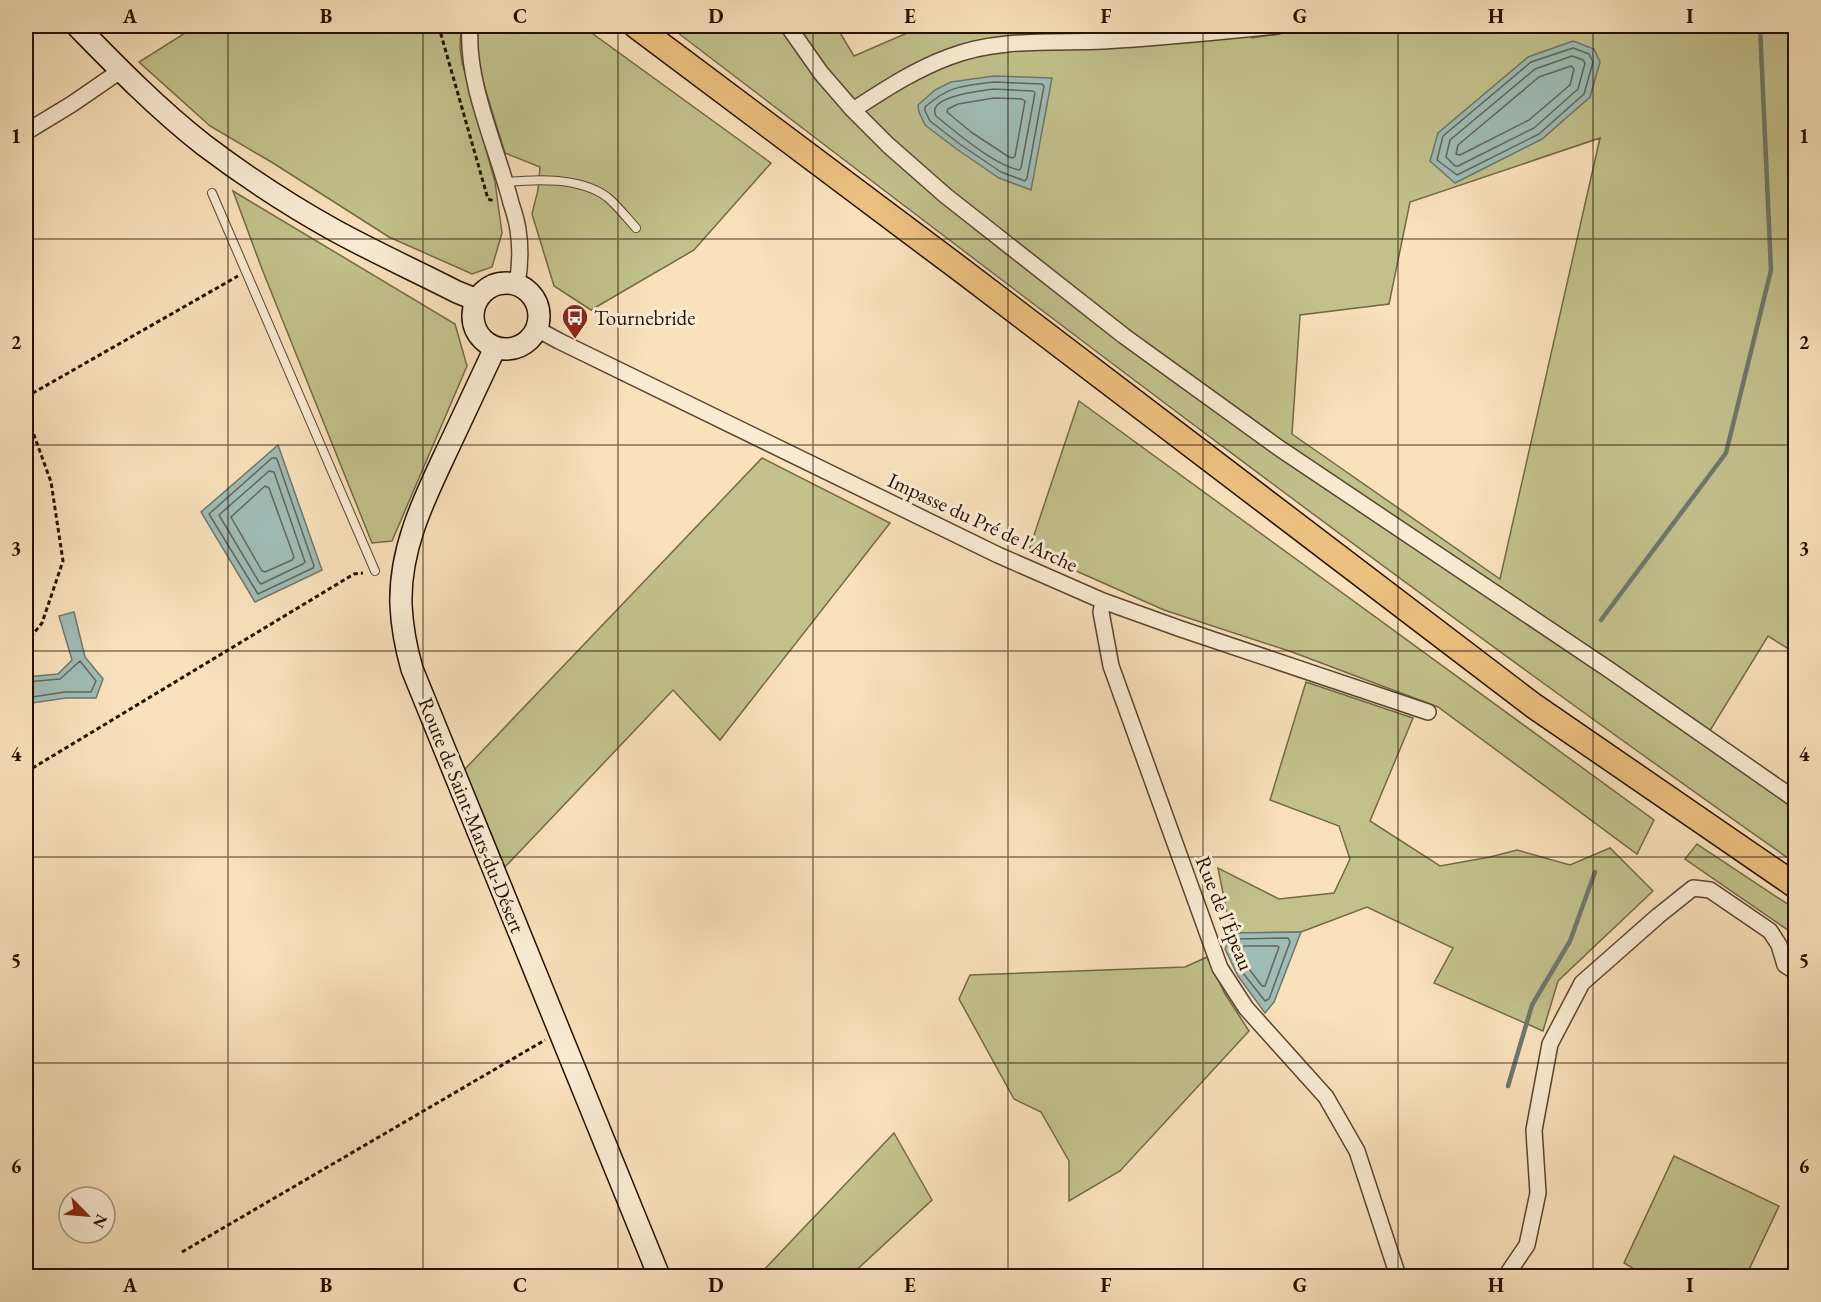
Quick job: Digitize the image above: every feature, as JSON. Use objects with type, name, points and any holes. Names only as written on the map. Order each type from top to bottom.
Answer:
[{"type":"main road","points":[[77,26],[162,110],[204,144],[269,190],[334,230],[477,300]]},
{"type":"main road","points":[[636,26],[964,272],[1534,706],[1796,886]]},
{"type":"main road","points":[[506,283],[517,285],[527,290],[539,308],[540,318],[537,329],[532,338],[515,349],[495,348],[477,333],[473,311],[477,300],[495,285],[506,283]]},
{"type":"main road","name":"Route de Saint-Mars-du-Désert","points":[[495,348],[427,491],[411,534],[404,569],[401,604],[404,639],[412,669],[659,1276]]},
{"type":"street","points":[[470,26],[471,63],[490,137],[506,182],[518,229],[520,267],[517,285]]},
{"type":"street","points":[[788,26],[821,73],[888,145],[946,196],[1124,336],[1279,448],[1601,665],[1796,800]]},
{"type":"street","points":[[853,110],[912,73],[950,56],[977,49],[1007,44],[1151,37],[1276,26]]},
{"type":"street","points":[[26,132],[120,71]]},
{"type":"street","name":"Impasse du Pré de l'Arche","points":[[537,329],[987,549],[1103,601],[1428,711]]},
{"type":"street","name":"Rue de l'Épeau","points":[[1103,601],[1101,612],[1111,666],[1220,968],[1246,1008],[1326,1097],[1357,1151],[1398,1276]]},
{"type":"street","points":[[1506,1276],[1527,1245],[1538,1193],[1534,1130],[1550,1044],[1582,983],[1693,888],[1710,890],[1770,931],[1779,945],[1785,965],[1796,972]]},
{"type":"lane","points":[[506,182],[533,179],[579,184],[607,197],[636,228]]},
{"type":"lane","points":[[212,193],[375,572]]},
{"type":"path","points":[[441,26],[440,31],[488,199],[512,204]]},
{"type":"path","points":[[26,397],[246,272]]},
{"type":"path","points":[[26,413],[51,482],[63,561],[42,623],[26,643]]},
{"type":"path","points":[[26,772],[354,574],[375,572]]},
{"type":"path","points":[[182,1252],[560,1032]]},
{"type":"shaded area","points":[[196,26],[461,26],[462,62],[495,182],[502,233],[492,267],[472,274],[389,237],[210,126],[139,62]]},
{"type":"shaded area","points":[[478,26],[582,26],[771,163],[694,250],[591,310],[554,286],[532,214],[538,190],[540,167],[505,153],[480,72],[476,49]]},
{"type":"shaded area","points":[[669,26],[836,26],[854,56],[921,27],[930,26],[1251,26],[1252,38],[1327,26],[1795,26],[1795,653],[1768,636],[1709,732],[1795,790],[1795,863],[1368,555],[1087,345]],"holes":[[[1600,138],[1500,579],[1292,434],[1300,315],[1389,304],[1410,202]]]},
{"type":"shaded area","points":[[233,191],[455,324],[467,366],[392,541],[372,543]]},
{"type":"shaded area","points":[[1079,401],[1654,820],[1637,854],[1438,707],[1292,652],[1164,610],[1029,550]]},
{"type":"shaded area","points":[[762,458],[890,523],[720,740],[673,690],[505,867],[464,770]]},
{"type":"shaded area","points":[[1306,682],[1413,718],[1370,821],[1440,866],[1517,850],[1570,865],[1610,848],[1653,891],[1558,981],[1543,1031],[1434,983],[1453,948],[1367,907],[1301,932],[1231,933],[1218,868],[1279,899],[1334,893],[1350,859],[1339,826],[1270,800]]},
{"type":"shaded area","points":[[1697,844],[1795,909],[1795,935],[1685,859]]},
{"type":"shaded area","points":[[1207,957],[1225,994],[1249,1031],[1120,1171],[1069,1201],[1069,1161],[1041,1112],[1014,1099],[959,999],[970,975],[1185,967]]},
{"type":"shaded area","points":[[894,1133],[932,1200],[850,1276],[758,1276]]},
{"type":"shaded area","points":[[1674,1156],[1779,1206],[1746,1276],[1646,1276],[1624,1263]]},
{"type":"water","points":[[1573,41],[1594,49],[1600,62],[1590,97],[1542,139],[1455,183],[1430,161],[1438,133],[1528,57]]},
{"type":"water","points":[[994,76],[1052,78],[1031,190],[999,178],[958,150],[925,125],[919,112],[918,105],[935,90],[951,82]]},
{"type":"water","points":[[278,445],[322,570],[255,602],[201,512]]},
{"type":"water","points":[[74,612],[85,657],[103,679],[96,698],[66,698],[26,704],[26,677],[58,674],[72,660],[59,616]]},
{"type":"water","points":[[1301,932],[1274,1002],[1265,1013],[1238,976],[1225,949],[1231,933]]},
{"type":"waterway","points":[[1601,620],[1726,453],[1771,270],[1760,26]]},
{"type":"waterway","points":[[1508,1086],[1532,1005],[1570,941],[1595,872]]},
{"type":"place","name":"Tournebride","points":[[575,340]]}]
